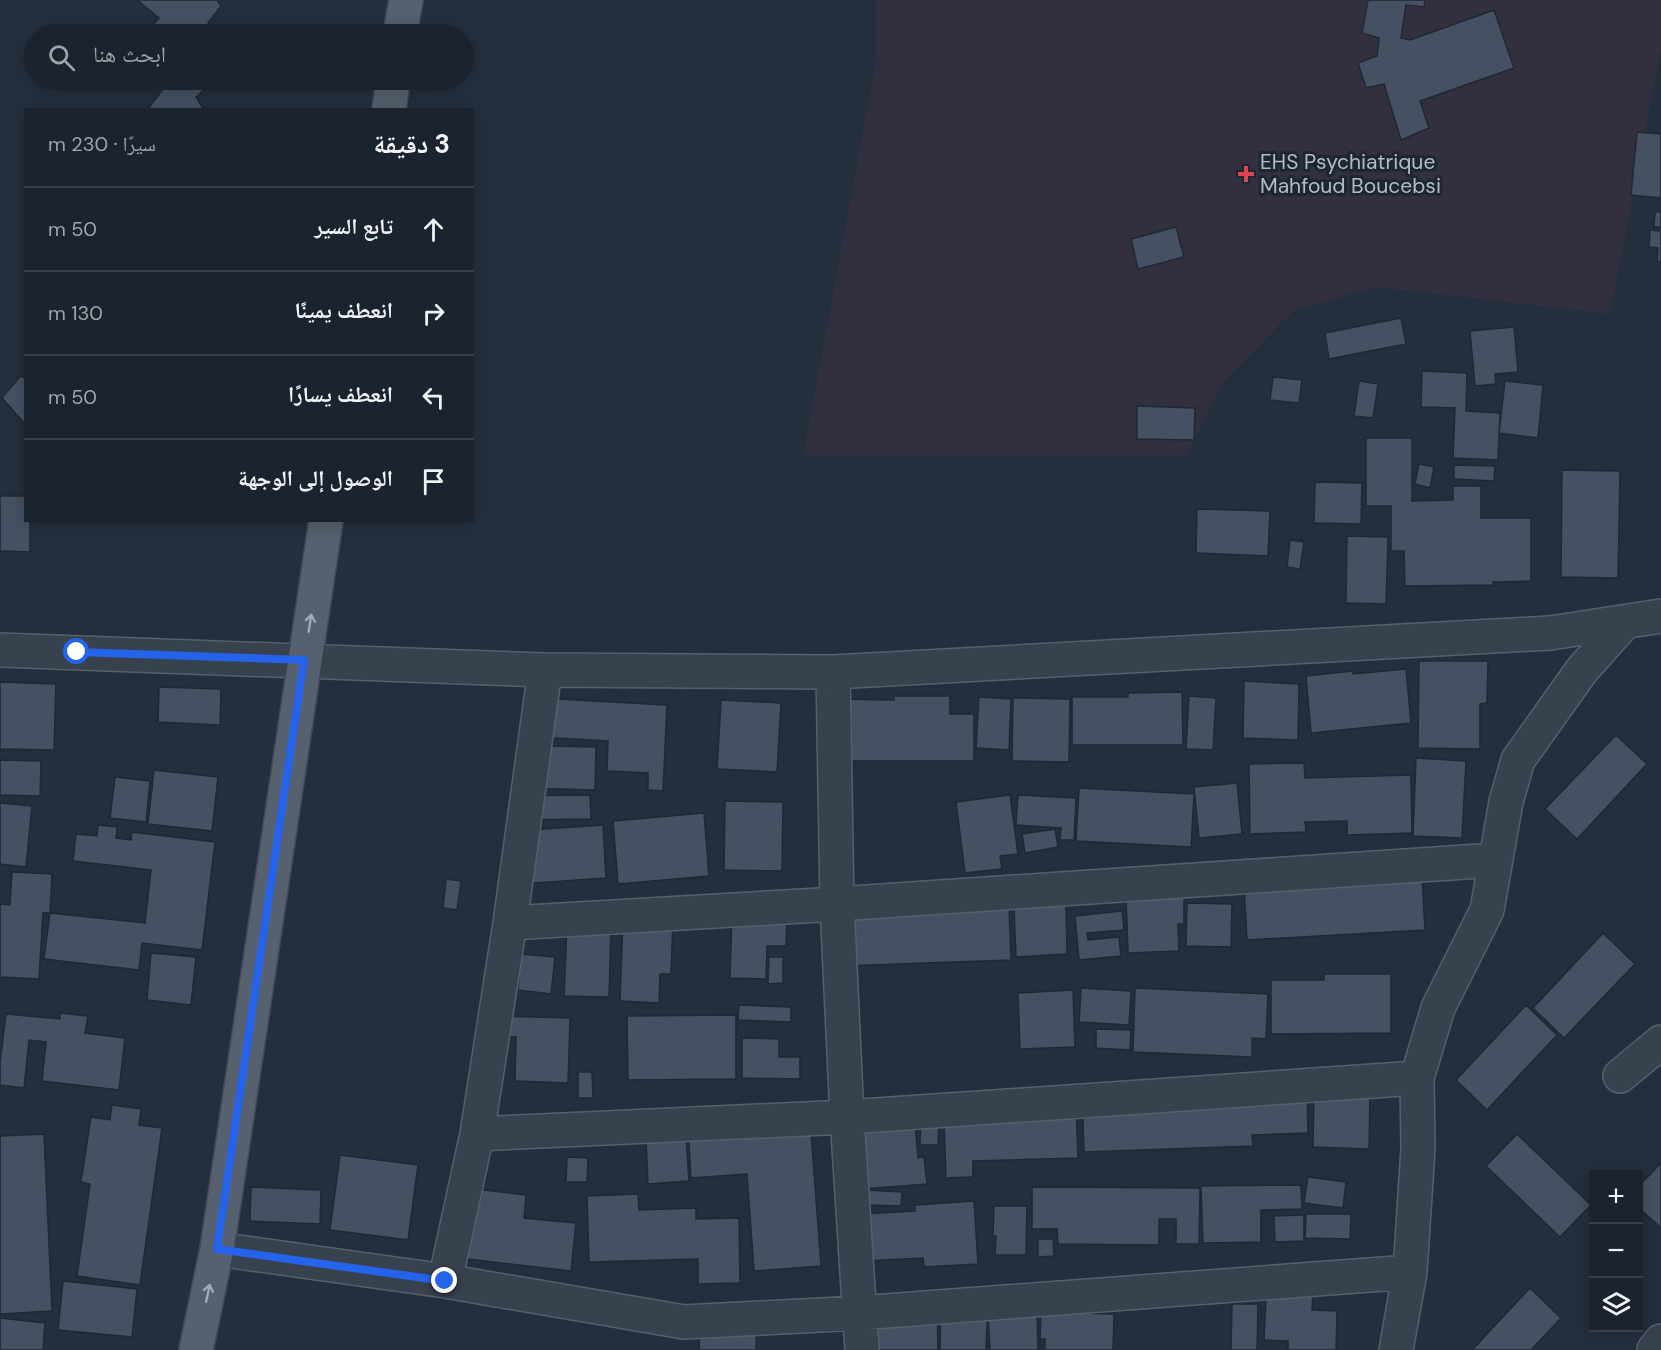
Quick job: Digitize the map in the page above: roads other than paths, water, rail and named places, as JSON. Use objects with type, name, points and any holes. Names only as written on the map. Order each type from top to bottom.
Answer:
[{"type":"main road","points":[[402,24],[406,0]]},
{"type":"main road","points":[[389,108],[392,90]]},
{"type":"main road","points":[[196,1350],[217,1249],[326,522]]},
{"type":"street","points":[[0,650],[545,670],[833,672],[1550,633],[1661,616]]},
{"type":"street","points":[[1396,1350],[1410,1272],[1418,1149],[1417,1078],[1438,1008],[1487,910],[1506,802],[1518,760],[1582,670],[1625,622]]},
{"type":"street","points":[[445,1281],[477,1134],[510,923],[545,670]]},
{"type":"street","points":[[833,672],[837,904],[847,1117],[862,1350]]},
{"type":"street","points":[[510,923],[837,904],[1495,860]]},
{"type":"street","points":[[1620,1076],[1661,1042]]},
{"type":"street","points":[[477,1134],[847,1117],[1417,1078]]},
{"type":"street","points":[[217,1249],[445,1281],[684,1322],[859,1313],[1410,1272]]},
{"type":"street","points":[[1654,1350],[1661,1341]]},
{"type":"place","name":"EHS Psychiatrique Mahfoud Boucebsi","points":[[1246,174]]}]
